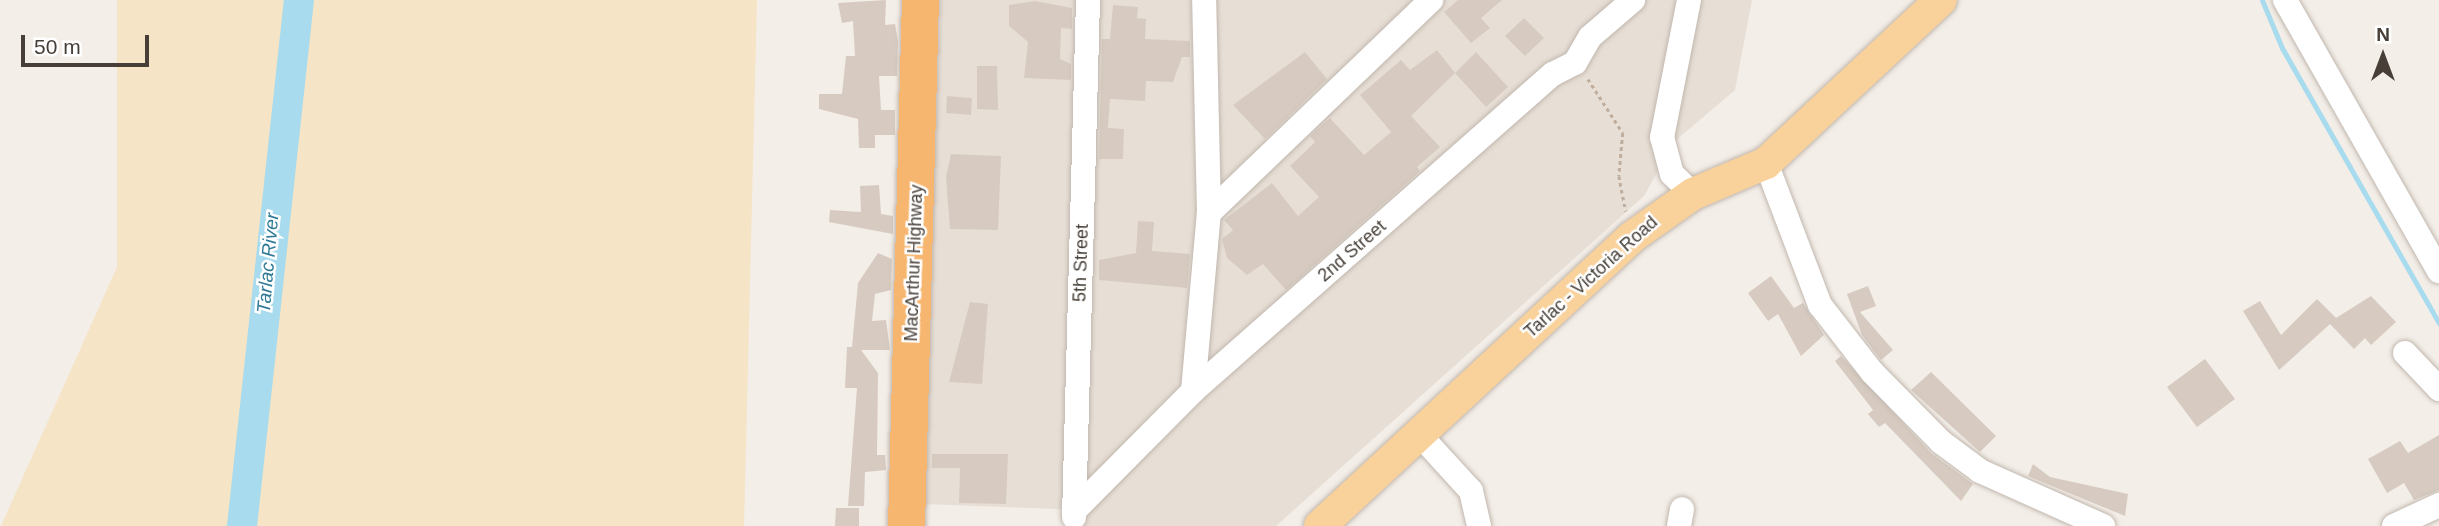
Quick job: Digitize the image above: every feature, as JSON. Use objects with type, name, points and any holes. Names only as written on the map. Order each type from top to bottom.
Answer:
[{"type":"highway","name":"MacArthur Highway","points":[[906,526],[920,0]]},
{"type":"main road","name":"Tarlac - Victoria Road","points":[[1320,526],[1632,237],[1693,194],[1766,163],[1940,0]]},
{"type":"street","name":"5th Street","points":[[1074,519],[1088,0]]},
{"type":"street","points":[[1193,391],[1209,213],[1204,0]]},
{"type":"street","points":[[1209,213],[1431,0]]},
{"type":"street","points":[[1689,0],[1662,138],[1672,174],[1693,194]]},
{"type":"street","points":[[2285,0],[2439,271]]},
{"type":"street","name":"2nd Street","points":[[1074,519],[1193,391],[1553,74],[1574,63],[1590,37],[1634,1]]},
{"type":"street","points":[[1766,163],[1820,305],[1872,372],[1941,442],[1980,471],[2103,526]]},
{"type":"street","points":[[2406,353],[2439,389]]},
{"type":"street","points":[[1419,434],[1471,491],[1479,526]]},
{"type":"street","points":[[2394,526],[2439,505]]},
{"type":"path","points":[[1574,63],[1618,118],[1619,176],[1632,237]]},
{"type":"shaded area","points":[[941,0],[1752,0],[1735,90],[1675,141],[1644,196],[1276,526],[1083,526],[1083,510],[921,504]]},
{"type":"sand","points":[[117,0],[757,0],[744,526],[1,526],[117,267]]},
{"type":"building","points":[[886,0],[885,25],[895,24],[898,41],[897,76],[879,76],[881,110],[895,110],[895,135],[875,135],[875,148],[859,148],[858,119],[819,109],[819,94],[842,94],[846,56],[855,56],[853,21],[842,23],[838,3]]},
{"type":"building","points":[[1458,0],[1502,0],[1481,18],[1490,28],[1471,43],[1444,12]]},
{"type":"building","points":[[1035,1],[1072,8],[1072,29],[1061,28],[1060,59],[1071,64],[1071,80],[1024,78],[1028,42],[1009,26],[1009,5]]},
{"type":"building","points":[[1113,5],[1138,7],[1137,18],[1146,19],[1145,39],[1190,41],[1190,57],[1182,57],[1173,82],[1146,81],[1145,101],[1110,99],[1108,128],[1124,129],[1123,159],[1099,159],[1102,39],[1110,39]]},
{"type":"building","points":[[1524,18],[1544,38],[1525,56],[1505,36]]},
{"type":"building","points":[[1437,50],[1455,73],[1411,116],[1440,147],[1417,167],[1420,171],[1286,290],[1263,264],[1247,275],[1227,258],[1222,239],[1233,230],[1224,220],[1272,183],[1298,216],[1319,197],[1290,166],[1315,142],[1310,136],[1330,118],[1364,155],[1391,132],[1360,95],[1401,60],[1410,70]]},
{"type":"building","points":[[1305,52],[1327,79],[1265,139],[1233,105]]},
{"type":"building","points":[[1476,52],[1508,87],[1486,107],[1455,73]]},
{"type":"building","points":[[977,66],[997,66],[998,110],[977,109]]},
{"type":"building","points":[[947,96],[972,98],[971,115],[946,113]]},
{"type":"building","points":[[951,154],[1001,156],[998,230],[950,229],[946,177]]},
{"type":"building","points":[[879,185],[881,214],[893,216],[893,234],[829,222],[830,210],[861,212],[860,186]]},
{"type":"building","points":[[1138,221],[1154,222],[1152,251],[1190,254],[1187,288],[1099,280],[1099,260],[1136,253]]},
{"type":"building","points":[[878,253],[892,259],[891,290],[875,294],[872,321],[886,320],[890,350],[861,350],[878,373],[877,455],[885,455],[886,470],[865,472],[864,506],[848,506],[857,388],[845,388],[847,347],[852,347],[858,283]]},
{"type":"building","points":[[1771,276],[1794,308],[1803,303],[1824,335],[1801,356],[1778,314],[1768,321],[1748,293]]},
{"type":"building","points":[[1868,286],[1876,306],[1860,312],[1893,350],[1881,360],[1862,335],[1847,294]]},
{"type":"building","points":[[2371,296],[2396,322],[2371,345],[2365,338],[2354,349],[2330,324],[2279,370],[2243,311],[2260,301],[2281,335],[2317,299],[2336,318]]},
{"type":"building","points":[[970,302],[988,304],[982,384],[949,382]]},
{"type":"building","points":[[1841,356],[1931,453],[1973,484],[1961,501],[1885,423],[1879,427],[1868,414],[1873,410],[1835,361]]},
{"type":"building","points":[[2205,359],[2235,399],[2197,427],[2167,387]]},
{"type":"building","points":[[1931,372],[1996,436],[1980,452],[1911,390]]},
{"type":"building","points":[[2439,435],[2439,490],[2414,500],[2404,483],[2387,493],[2368,459],[2400,441],[2408,453]]},
{"type":"building","points":[[932,454],[1008,454],[1006,504],[959,503],[960,468],[932,468]]},
{"type":"building","points":[[2033,464],[2050,477],[2128,494],[2125,516],[2028,476]]},
{"type":"building","points":[[836,508],[859,508],[859,526],[835,526]]},
{"type":"waterway","name":"Tarlac River","points":[[242,526],[299,0]]},
{"type":"waterway","points":[[2262,0],[2282,48],[2439,323]]}]
